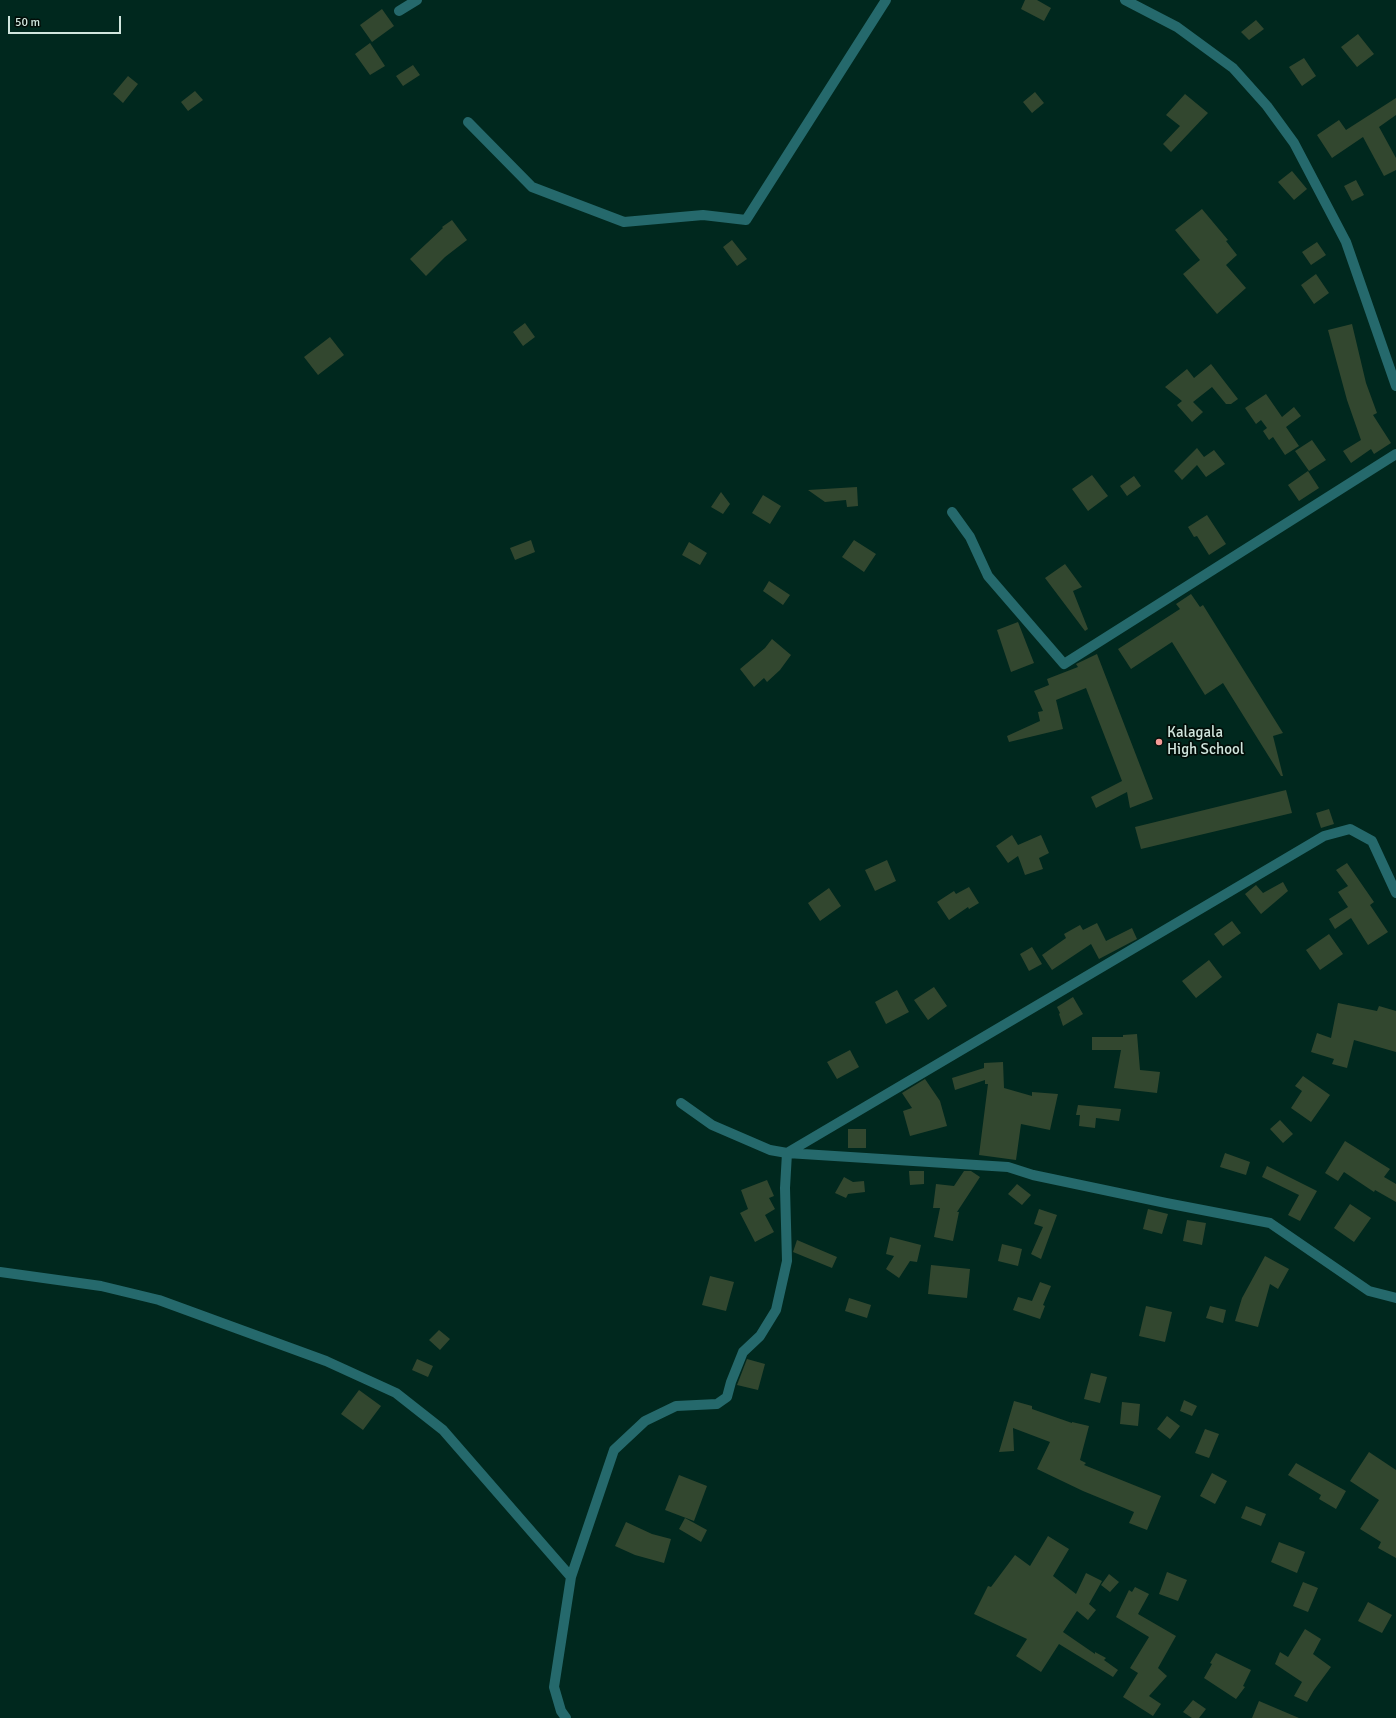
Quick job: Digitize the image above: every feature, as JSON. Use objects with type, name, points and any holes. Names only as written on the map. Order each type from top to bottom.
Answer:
[{"type":"street","points":[[399,11],[417,0]]},
{"type":"street","points":[[468,122],[532,187],[624,222],[702,215],[746,220],[886,0]]},
{"type":"street","points":[[1126,0],[1177,27],[1233,68],[1267,106],[1294,143],[1346,242],[1396,386]]},
{"type":"street","points":[[952,512],[970,537],[988,576],[1064,664],[1396,454]]},
{"type":"street","points":[[787,1153],[1324,836],[1350,829],[1372,841],[1396,893]]},
{"type":"street","points":[[681,1103],[712,1125],[770,1150],[787,1153],[1008,1167],[1033,1175],[1270,1223],[1369,1290],[1396,1298]]},
{"type":"street","points":[[566,1718],[561,1711],[554,1688],[572,1577],[614,1450],[645,1421],[676,1406],[717,1404],[727,1398],[730,1382],[742,1352],[760,1336],[776,1310],[787,1261],[785,1188],[787,1153]]},
{"type":"street","points":[[0,1272],[101,1286],[159,1300],[326,1361],[396,1393],[443,1430],[572,1577]]},
{"type":"building","points":[[1025,0],[1037,0],[1051,8],[1044,21],[1021,9]]},
{"type":"building","points":[[382,9],[394,26],[372,42],[360,25]]},
{"type":"building","points":[[1256,20],[1264,29],[1249,40],[1241,32]]},
{"type":"building","points":[[1358,34],[1374,54],[1357,67],[1341,47]]},
{"type":"building","points":[[370,43],[385,66],[370,75],[355,54]]},
{"type":"building","points":[[1304,58],[1316,76],[1302,86],[1289,67]]},
{"type":"building","points":[[413,65],[420,75],[403,86],[396,76]]},
{"type":"building","points":[[128,76],[138,84],[123,103],[113,94]]},
{"type":"building","points":[[195,91],[203,100],[188,111],[181,102]]},
{"type":"building","points":[[1035,92],[1044,103],[1032,113],[1023,102]]},
{"type":"building","points":[[1185,94],[1208,113],[1171,152],[1163,144],[1180,126],[1166,115]]},
{"type":"building","points":[[1396,98],[1396,115],[1379,127],[1396,158],[1396,170],[1384,176],[1363,137],[1332,158],[1317,135],[1339,120],[1346,130]]},
{"type":"building","points":[[1292,171],[1307,189],[1294,200],[1278,182]]},
{"type":"building","points":[[1356,180],[1364,195],[1352,201],[1344,186]]},
{"type":"building","points":[[1202,209],[1228,240],[1226,241],[1237,255],[1226,265],[1246,288],[1217,314],[1183,274],[1200,260],[1175,230]]},
{"type":"building","points":[[452,220],[467,240],[445,257],[426,276],[410,259],[443,228],[442,227]]},
{"type":"building","points":[[732,240],[747,259],[737,266],[723,247]]},
{"type":"building","points":[[1317,242],[1326,255],[1311,265],[1302,252]]},
{"type":"building","points":[[1316,274],[1329,293],[1314,304],[1301,285]]},
{"type":"building","points":[[525,323],[535,337],[523,346],[513,332]]},
{"type":"building","points":[[1352,324],[1366,383],[1377,413],[1373,415],[1391,443],[1374,454],[1371,449],[1351,463],[1343,451],[1361,440],[1347,400],[1328,330]]},
{"type":"building","points":[[330,337],[344,355],[318,375],[304,357]]},
{"type":"building","points":[[1211,364],[1238,399],[1231,404],[1226,404],[1212,387],[1193,402],[1203,412],[1192,422],[1177,405],[1182,401],[1165,387],[1187,369],[1194,378]]},
{"type":"building","points":[[1266,394],[1282,417],[1294,407],[1301,416],[1286,427],[1299,446],[1285,455],[1273,437],[1269,440],[1263,431],[1267,428],[1261,420],[1256,424],[1245,408]]},
{"type":"building","points":[[1312,440],[1326,460],[1309,471],[1295,451]]},
{"type":"building","points":[[1197,448],[1204,457],[1214,450],[1225,464],[1206,477],[1197,465],[1182,480],[1174,471]]},
{"type":"building","points":[[1308,471],[1319,488],[1299,501],[1288,485]]},
{"type":"building","points":[[1092,475],[1108,496],[1088,511],[1072,489]]},
{"type":"building","points":[[1134,476],[1141,486],[1127,496],[1120,486]]},
{"type":"building","points":[[857,487],[858,506],[847,507],[846,500],[825,502],[808,490]]},
{"type":"building","points":[[721,492],[730,504],[723,514],[711,507]]},
{"type":"building","points":[[763,495],[781,506],[770,524],[752,513]]},
{"type":"building","points":[[1207,515],[1226,544],[1209,555],[1197,536],[1194,537],[1188,527]]},
{"type":"building","points":[[531,540],[535,552],[515,560],[510,548]]},
{"type":"building","points":[[854,540],[876,554],[864,572],[842,557]]},
{"type":"building","points":[[689,542],[707,553],[700,565],[682,555]]},
{"type":"building","points":[[1065,564],[1082,587],[1073,591],[1088,629],[1085,631],[1045,578]]},
{"type":"building","points":[[769,581],[790,595],[783,605],[763,591]]},
{"type":"building","points":[[1191,594],[1200,607],[1203,605],[1283,733],[1273,736],[1283,776],[1281,776],[1223,683],[1205,695],[1172,642],[1131,669],[1118,649],[1180,609],[1176,604]]},
{"type":"building","points":[[1018,622],[1034,663],[1011,672],[997,630]]},
{"type":"building","points":[[772,639],[791,655],[780,670],[767,682],[764,678],[754,687],[740,669],[765,648]]},
{"type":"building","points":[[1097,654],[1153,799],[1130,808],[1127,792],[1096,808],[1091,797],[1122,781],[1086,688],[1056,700],[1063,729],[1009,742],[1007,736],[1040,721],[1038,712],[1043,711],[1034,691],[1049,685],[1047,679],[1078,667],[1076,664]]},
{"type":"building","points":[[1286,790],[1292,813],[1141,849],[1135,827]]},
{"type":"building","points":[[1329,809],[1334,824],[1321,828],[1316,813]]},
{"type":"building","points":[[1012,835],[1018,845],[1041,835],[1049,853],[1039,858],[1043,869],[1025,875],[1018,856],[1008,863],[996,846]]},
{"type":"building","points":[[887,860],[896,881],[875,891],[865,870]]},
{"type":"building","points":[[1347,863],[1374,902],[1370,905],[1388,932],[1368,945],[1351,918],[1335,929],[1329,919],[1348,907],[1338,892],[1348,886],[1336,870]]},
{"type":"building","points":[[1283,882],[1288,891],[1261,914],[1245,894],[1256,885],[1263,893]]},
{"type":"building","points":[[969,887],[979,903],[969,909],[968,907],[949,920],[937,902],[954,891],[956,894]]},
{"type":"building","points":[[829,888],[841,906],[820,921],[808,903]]},
{"type":"building","points":[[1232,921],[1241,933],[1223,946],[1214,934]]},
{"type":"building","points":[[1097,923],[1106,941],[1132,928],[1137,939],[1099,959],[1091,944],[1052,970],[1042,955],[1066,938],[1064,934],[1080,925],[1083,930]]},
{"type":"building","points":[[1329,934],[1343,954],[1320,970],[1306,950]]},
{"type":"building","points":[[1032,947],[1042,964],[1029,971],[1020,954]]},
{"type":"building","points":[[1209,960],[1222,977],[1196,998],[1182,981]]},
{"type":"building","points":[[934,987],[947,1006],[928,1020],[914,1000]]},
{"type":"building","points":[[897,990],[909,1012],[886,1024],[875,1002]]},
{"type":"building","points":[[1073,997],[1083,1014],[1063,1026],[1057,1007]]},
{"type":"building","points":[[1338,1003],[1377,1011],[1379,1006],[1396,1011],[1396,1052],[1354,1040],[1347,1068],[1332,1064],[1334,1059],[1311,1052],[1317,1033],[1331,1038]]},
{"type":"building","points":[[1137,1034],[1140,1070],[1160,1072],[1157,1093],[1114,1088],[1121,1050],[1092,1050],[1092,1037],[1123,1037],[1123,1035]]},
{"type":"building","points":[[850,1050],[859,1067],[837,1079],[827,1062]]},
{"type":"building","points":[[1003,1062],[1004,1088],[1032,1096],[1032,1092],[1058,1094],[1050,1130],[1021,1124],[1016,1160],[979,1155],[988,1084],[985,1084],[985,1080],[955,1090],[952,1078],[984,1068],[984,1063]]},
{"type":"building","points":[[1303,1076],[1330,1095],[1311,1122],[1291,1108],[1302,1091],[1295,1086]]},
{"type":"building","points":[[925,1079],[940,1101],[947,1126],[910,1136],[903,1111],[912,1108],[902,1093]]},
{"type":"building","points":[[1078,1105],[1121,1109],[1119,1121],[1096,1118],[1095,1128],[1079,1126],[1080,1115],[1076,1115]]},
{"type":"building","points":[[1280,1120],[1293,1134],[1283,1143],[1270,1129]]},
{"type":"building","points":[[848,1129],[866,1129],[866,1148],[848,1148]]},
{"type":"building","points":[[1345,1141],[1390,1169],[1384,1177],[1396,1184],[1396,1202],[1375,1190],[1374,1192],[1344,1172],[1338,1181],[1325,1173]]},
{"type":"building","points":[[1225,1153],[1250,1162],[1246,1175],[1220,1167]]},
{"type":"building","points":[[1267,1166],[1317,1191],[1300,1221],[1288,1215],[1299,1195],[1262,1177]]},
{"type":"building","points":[[909,1171],[924,1171],[924,1184],[910,1185]]},
{"type":"building","points":[[964,1171],[971,1171],[980,1177],[957,1212],[959,1212],[953,1241],[934,1237],[940,1208],[933,1208],[936,1184],[954,1186]]},
{"type":"building","points":[[844,1177],[853,1182],[864,1181],[865,1192],[848,1194],[846,1198],[835,1193]]},
{"type":"building","points":[[767,1180],[774,1196],[769,1198],[775,1209],[765,1215],[774,1232],[755,1242],[740,1213],[748,1209],[741,1190]]},
{"type":"building","points":[[1017,1184],[1031,1195],[1022,1205],[1008,1194]]},
{"type":"building","points":[[1350,1204],[1371,1218],[1354,1242],[1334,1228]]},
{"type":"building","points":[[1039,1209],[1057,1215],[1041,1259],[1031,1254],[1043,1227],[1034,1224]]},
{"type":"building","points":[[1148,1209],[1168,1214],[1162,1234],[1143,1229]]},
{"type":"building","points":[[1187,1220],[1206,1223],[1202,1245],[1183,1241]]},
{"type":"building","points":[[890,1237],[921,1245],[917,1262],[910,1261],[899,1278],[886,1269],[894,1256],[886,1254]]},
{"type":"building","points":[[797,1240],[837,1257],[832,1268],[793,1252]]},
{"type":"building","points":[[1002,1244],[1022,1249],[1018,1266],[998,1261]]},
{"type":"building","points":[[1265,1256],[1289,1269],[1278,1289],[1270,1284],[1258,1327],[1235,1321],[1242,1298]]},
{"type":"building","points":[[931,1265],[970,1269],[967,1298],[928,1294]]},
{"type":"building","points":[[710,1276],[734,1282],[726,1311],[702,1305]]},
{"type":"building","points":[[1040,1282],[1051,1286],[1043,1305],[1045,1306],[1040,1319],[1013,1310],[1018,1297],[1032,1301]]},
{"type":"building","points":[[849,1298],[871,1305],[867,1318],[845,1311]]},
{"type":"building","points":[[1146,1306],[1172,1312],[1165,1342],[1139,1336]]},
{"type":"building","points":[[1210,1306],[1226,1310],[1223,1323],[1206,1318]]},
{"type":"building","points":[[439,1330],[450,1339],[440,1350],[429,1340]]},
{"type":"building","points":[[417,1359],[433,1366],[428,1377],[412,1370]]},
{"type":"building","points":[[747,1359],[765,1364],[758,1390],[737,1385]]},
{"type":"building","points":[[1091,1373],[1107,1377],[1100,1403],[1084,1399]]},
{"type":"building","points":[[359,1390],[381,1406],[363,1430],[341,1414]]},
{"type":"building","points":[[1184,1400],[1197,1406],[1192,1416],[1180,1411]]},
{"type":"building","points":[[1014,1401],[1032,1406],[1032,1409],[1072,1423],[1089,1426],[1080,1460],[1086,1463],[1084,1465],[1161,1496],[1147,1530],[1129,1523],[1134,1512],[1083,1491],[1037,1469],[1050,1442],[1013,1428],[1014,1451],[999,1452]]},
{"type":"building","points":[[1122,1402],[1140,1404],[1138,1426],[1120,1424]]},
{"type":"building","points":[[1167,1416],[1180,1426],[1170,1439],[1157,1429]]},
{"type":"building","points":[[1205,1429],[1219,1434],[1209,1458],[1195,1453]]},
{"type":"building","points":[[1369,1452],[1396,1470],[1396,1558],[1378,1548],[1381,1542],[1360,1529],[1379,1500],[1350,1481]]},
{"type":"building","points":[[1296,1463],[1346,1491],[1336,1509],[1319,1499],[1321,1495],[1288,1475]]},
{"type":"building","points":[[1212,1473],[1227,1481],[1215,1504],[1200,1496]]},
{"type":"building","points":[[679,1475],[707,1486],[694,1521],[665,1510]]},
{"type":"building","points":[[1246,1506],[1266,1514],[1261,1526],[1241,1518]]},
{"type":"building","points":[[685,1518],[707,1530],[701,1542],[679,1529]]},
{"type":"building","points":[[626,1522],[652,1534],[671,1539],[664,1563],[635,1555],[615,1546]]},
{"type":"building","points":[[1048,1536],[1069,1549],[1053,1576],[1076,1594],[1086,1573],[1102,1581],[1089,1604],[1096,1610],[1088,1620],[1077,1611],[1063,1632],[1095,1654],[1095,1652],[1106,1658],[1104,1660],[1118,1670],[1113,1677],[1059,1644],[1041,1672],[1016,1656],[1027,1639],[974,1614],[988,1586],[991,1587],[1015,1555],[1030,1566]]},
{"type":"building","points":[[1279,1542],[1305,1552],[1297,1573],[1271,1562]]},
{"type":"building","points":[[1167,1572],[1187,1580],[1178,1601],[1159,1594]]},
{"type":"building","points":[[1109,1574],[1119,1582],[1110,1592],[1101,1585]]},
{"type":"building","points":[[1303,1582],[1318,1588],[1308,1612],[1293,1606]]},
{"type":"building","points":[[1135,1587],[1149,1594],[1138,1614],[1176,1636],[1158,1668],[1167,1676],[1149,1696],[1161,1704],[1153,1716],[1123,1697],[1138,1673],[1130,1668],[1149,1637],[1116,1617],[1129,1590],[1132,1592]]},
{"type":"building","points":[[1368,1602],[1392,1615],[1382,1633],[1358,1621]]},
{"type":"building","points":[[1305,1629],[1321,1639],[1313,1654],[1331,1667],[1307,1702],[1294,1696],[1302,1682],[1275,1664],[1280,1652],[1288,1657]]},
{"type":"building","points":[[1216,1653],[1251,1670],[1243,1686],[1245,1687],[1236,1699],[1204,1678]]},
{"type":"building","points":[[1193,1700],[1206,1709],[1199,1718],[1192,1718],[1183,1712]]},
{"type":"building","points":[[1259,1701],[1299,1718],[1252,1718]]},
{"type":"place","name":"Kalagala High School","points":[[1159,742]]}]
